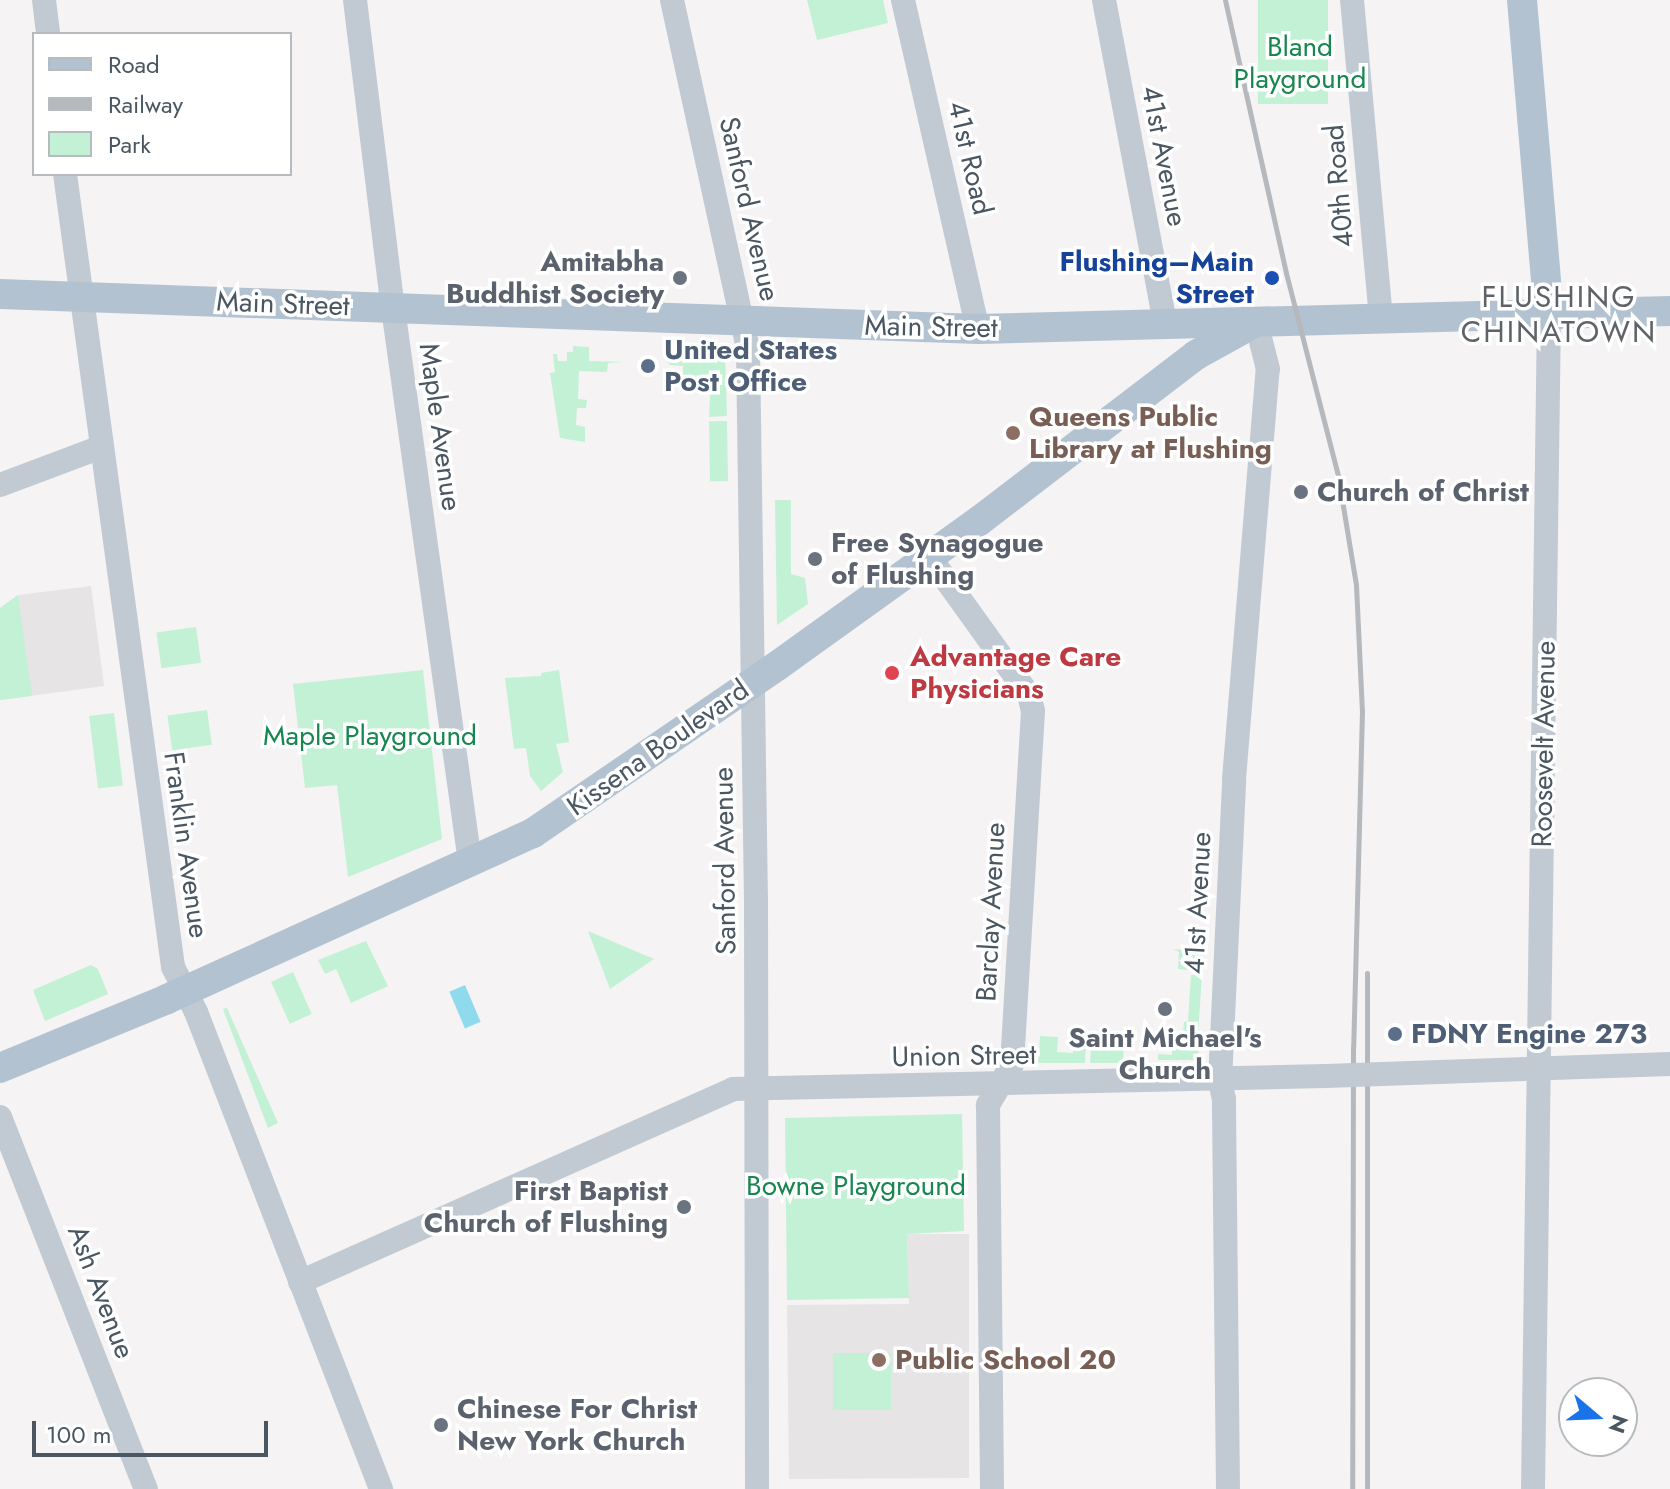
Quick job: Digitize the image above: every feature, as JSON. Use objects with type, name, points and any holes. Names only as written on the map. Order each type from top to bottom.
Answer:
[{"type":"main road","name":"Roosevelt Avenue","points":[[1522,0],[1549,314]]},
{"type":"main road","name":"Main Street","points":[[0,294],[978,329],[1670,311]]},
{"type":"main road","name":"Kissena Boulevard","points":[[0,1068],[185,990],[470,862],[564,815],[1047,471],[1196,355],[1256,322]]},
{"type":"street","points":[[44,0],[48,32]]},
{"type":"street","name":"Maple Avenue","points":[[355,0],[393,308],[470,862]]},
{"type":"street","name":"Sanford Avenue","points":[[672,0],[748,350],[757,1489]]},
{"type":"street","name":"41st Road","points":[[903,0],[978,329]]},
{"type":"street","name":"41st Avenue","points":[[1104,0],[1165,323]]},
{"type":"street","name":"40th Road","points":[[1352,0],[1381,319]]},
{"type":"street","name":"Franklin Avenue","points":[[65,176],[173,967],[185,990],[381,1489]]},
{"type":"street","name":"Roosevelt Avenue","points":[[1533,1489],[1549,314]]},
{"type":"street","name":"41st Avenue","points":[[1228,1489],[1224,1099],[1220,1081],[1234,779],[1268,369],[1256,322]]},
{"type":"street","points":[[0,485],[101,447]]},
{"type":"street","name":"Barclay Avenue","points":[[929,556],[1029,695],[1033,711],[1012,1064],[988,1105],[992,1489]]},
{"type":"street","name":"Union Street","points":[[300,1282],[733,1089],[1220,1081],[1670,1064]]},
{"type":"street","name":"Ash Avenue","points":[[0,1117],[146,1489]]},
{"type":"shaded area","points":[[91,586],[104,686],[0,700],[0,608],[18,595]]},
{"type":"shaded area","name":"Public School 20","points":[[907,1234],[969,1234],[969,1478],[789,1479],[787,1305],[909,1304]]},
{"type":"green space","points":[[807,0],[883,0],[888,23],[817,40]]},
{"type":"green space","name":"Bland Playground","points":[[1258,0],[1328,0],[1328,104],[1258,104]]},
{"type":"green space","points":[[573,346],[589,347],[589,361],[624,362],[608,363],[607,372],[579,371],[578,399],[587,400],[586,408],[577,408],[576,425],[585,427],[585,442],[560,438],[550,373],[555,372],[553,354],[557,354],[558,361],[567,361],[567,352],[573,352]]},
{"type":"green space","points":[[670,350],[725,352],[727,416],[709,417],[711,376],[683,375],[683,366],[670,365],[667,361]]},
{"type":"green space","points":[[709,421],[727,421],[728,481],[710,481]]},
{"type":"green space","points":[[775,500],[791,500],[791,574],[805,578],[808,604],[777,625]]},
{"type":"green space","points":[[18,595],[32,696],[0,700],[0,608]]},
{"type":"green space","points":[[196,627],[201,663],[161,668],[156,633]]},
{"type":"green space","name":"Maple Playground","points":[[423,670],[442,839],[348,877],[337,785],[305,788],[293,684]]},
{"type":"green space","points":[[559,670],[569,742],[556,744],[563,772],[541,791],[530,776],[526,748],[514,749],[505,678],[541,676],[541,673]]},
{"type":"green space","points":[[207,710],[212,745],[172,750],[167,716]]},
{"type":"green space","points":[[114,713],[123,785],[98,789],[89,716]]},
{"type":"green space","points":[[588,931],[654,959],[610,989]]},
{"type":"green space","points":[[366,941],[388,986],[351,1003],[336,969],[325,974],[318,960]]},
{"type":"green space","points":[[1173,949],[1204,951],[1203,971],[1178,969],[1179,952]]},
{"type":"green space","points":[[91,965],[98,969],[108,994],[45,1021],[33,990]]},
{"type":"green space","points":[[293,972],[312,1014],[290,1024],[271,982]]},
{"type":"green space","points":[[1191,975],[1202,975],[1198,1035],[1183,1034],[1184,1022],[1188,1021]]},
{"type":"green space","points":[[227,1008],[278,1123],[268,1128],[223,1009]]},
{"type":"green space","points":[[1092,1032],[1129,1034],[1128,1040],[1124,1040],[1123,1063],[1090,1063]]},
{"type":"green space","points":[[1040,1036],[1058,1037],[1057,1052],[1073,1053],[1074,1037],[1086,1038],[1085,1063],[1038,1063]]},
{"type":"green space","points":[[1172,1039],[1199,1040],[1198,1060],[1158,1060],[1158,1054],[1172,1055]]},
{"type":"green space","name":"Bowne Playground","points":[[962,1114],[964,1231],[907,1234],[909,1298],[787,1300],[785,1118]]},
{"type":"green space","points":[[833,1353],[891,1353],[891,1410],[833,1410]]},
{"type":"water","points":[[465,985],[481,1022],[465,1028],[449,992]]},
{"type":"railway","points":[[1225,0],[1286,273],[1338,476],[1356,585],[1362,711],[1353,1048],[1352,1489]]},
{"type":"railway","points":[[1367,973],[1367,1489]]},
{"type":"place","name":"Amitabha Buddhist Society","points":[[680,278]]},
{"type":"place","name":"Flushing–Main Street","points":[[1272,278]]},
{"type":"place","name":"United States Post Office","points":[[648,366]]},
{"type":"place","name":"Queens Public Library at Flushing","points":[[1013,433]]},
{"type":"place","name":"Church of Christ","points":[[1301,492]]},
{"type":"place","name":"Free Synagogue of Flushing","points":[[815,559]]},
{"type":"place","name":"Advantage Care Physicians","points":[[892,673]]},
{"type":"place","name":"Saint Michael's Church","points":[[1165,1009]]},
{"type":"place","name":"FDNY Engine 273","points":[[1395,1034]]},
{"type":"place","name":"First Baptist Church of Flushing","points":[[684,1207]]},
{"type":"place","name":"Public School 20","points":[[879,1360]]},
{"type":"place","name":"Chinese For Christ New York Church","points":[[441,1425]]},
{"type":"district","name":"FLUSHING CHINATOWN","points":[[1559,314]]}]
